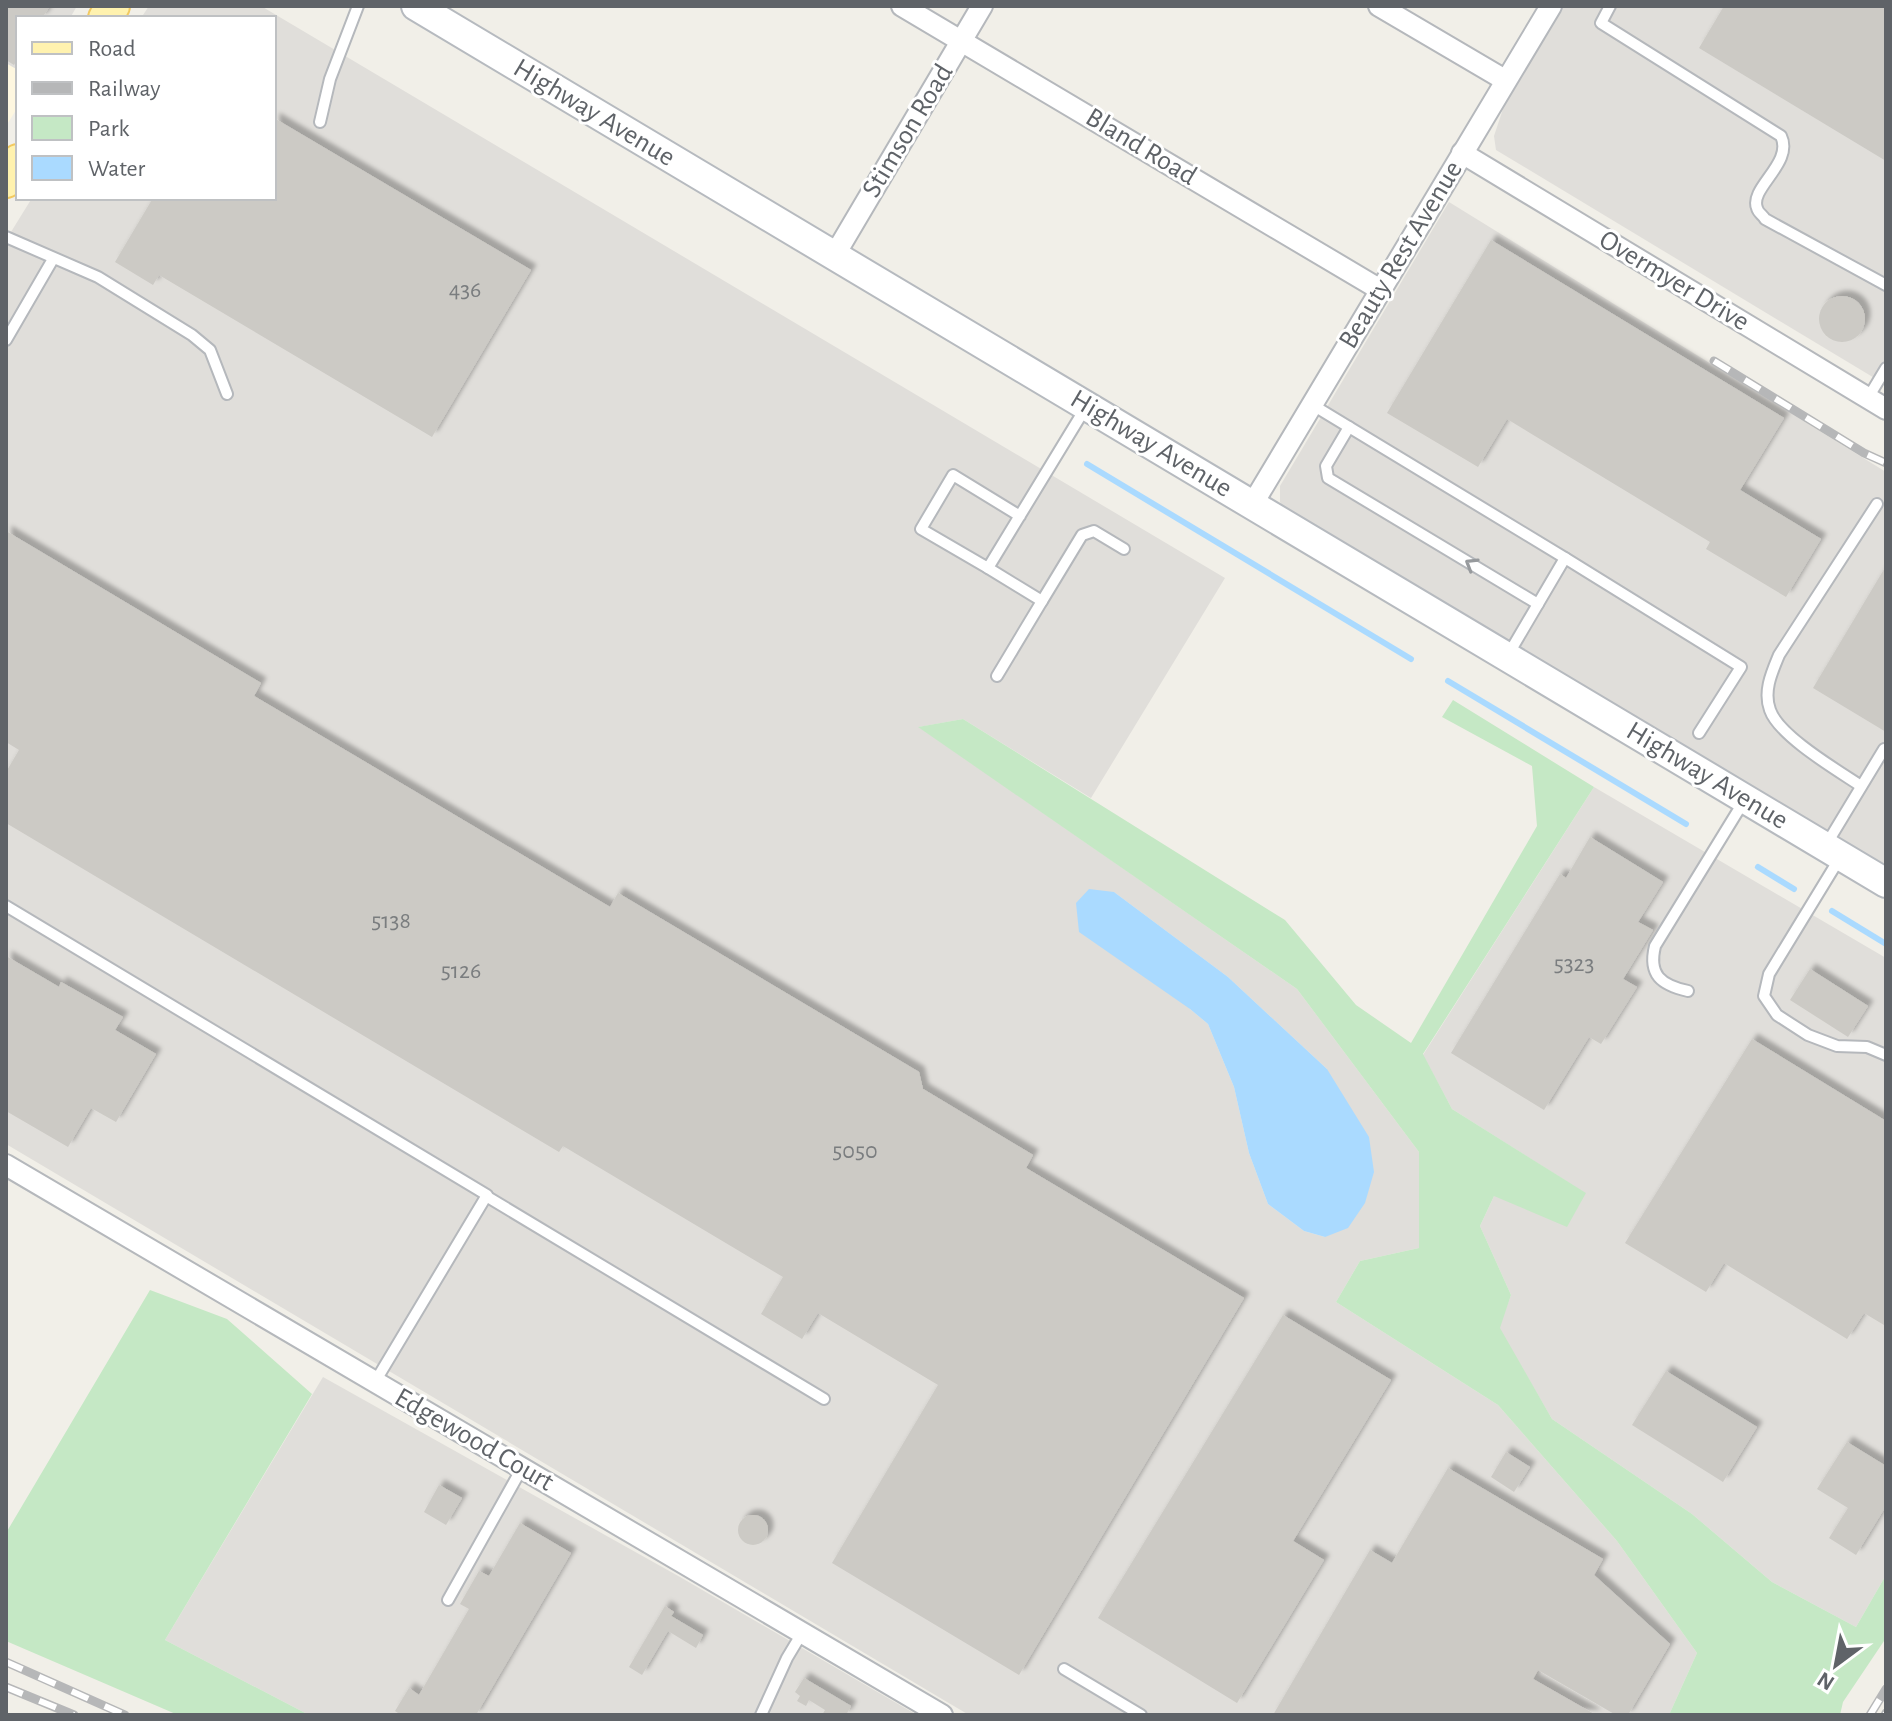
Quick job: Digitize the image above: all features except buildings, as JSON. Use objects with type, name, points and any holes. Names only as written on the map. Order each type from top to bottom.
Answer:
[{"type":"street","name":"Highway Avenue","points":[[416,6],[1886,883]]},
{"type":"street","name":"Bland Road","points":[[902,6],[1379,289]]},
{"type":"street","name":"Stimson Road","points":[[834,256],[982,6]]},
{"type":"street","points":[[1379,6],[1505,80]]},
{"type":"street","name":"Beauty Rest Avenue","points":[[1252,505],[1551,6]]},
{"type":"street","name":"Overmyer Drive","points":[[1462,153],[1886,409]]},
{"type":"street","name":"Edgewood Court","points":[[6,1165],[942,1715]]},
{"type":"lane","points":[[320,122],[330,79],[358,6]]},
{"type":"lane","points":[[1610,6],[1601,23],[1781,136],[1784,144],[1782,156],[1756,199],[1757,209],[1765,219],[1886,285]]},
{"type":"lane","points":[[6,237],[98,277],[203,344],[210,350],[227,394]]},
{"type":"lane","points":[[6,340],[53,259]]},
{"type":"lane","points":[[1868,398],[1886,368]]},
{"type":"lane","points":[[1311,404],[1741,667],[1699,733]]},
{"type":"lane","points":[[988,568],[1087,405]]},
{"type":"lane","points":[[1349,427],[1326,466],[1328,478],[1538,604]]},
{"type":"lane","points":[[1020,516],[953,475],[921,529],[1042,601]]},
{"type":"lane","points":[[1861,786],[1787,733],[1770,710],[1768,692],[1769,676],[1779,655],[1877,504]]},
{"type":"lane","points":[[997,676],[1082,535],[1094,531],[1124,549]]},
{"type":"lane","points":[[1507,656],[1565,558]]},
{"type":"lane","points":[[1884,749],[1861,786],[1833,851],[1769,974],[1764,996],[1777,1015],[1808,1035],[1837,1046],[1867,1047],[1886,1055]]},
{"type":"lane","points":[[1688,991],[1669,987],[1657,977],[1652,960],[1655,946],[1745,799]]},
{"type":"lane","points":[[6,906],[824,1399]]},
{"type":"lane","points":[[375,1382],[486,1196]]},
{"type":"lane","points":[[448,1600],[522,1468]]},
{"type":"lane","points":[[761,1715],[802,1633]]},
{"type":"lane","points":[[1064,1669],[1141,1715]]},
{"type":"shaded area","points":[[6,6],[77,6],[71,16],[16,16],[16,69],[6,63]]},
{"type":"shaded area","points":[[149,6],[261,6],[1225,578],[1091,798],[963,719],[919,727],[1297,989],[1419,1152],[1419,1248],[1360,1261],[1336,1302],[1498,1405],[1617,1541],[1697,1653],[1669,1715],[969,1715],[6,1144],[6,240],[31,200],[276,200],[276,16],[142,16]],"holes":[[[1114,892],[1228,977],[1327,1069],[1325,1237],[1304,1231],[1268,1204],[1249,1153],[1234,1087],[1208,1024],[1190,1009]]]},
{"type":"shaded area","points":[[1563,6],[1886,6],[1886,385],[1496,150],[1494,136],[1506,100]]},
{"type":"shaded area","points":[[6,63],[16,69],[16,110],[6,126]]},
{"type":"shaded area","points":[[1449,202],[1886,472],[1886,871],[1287,514],[1280,502],[1280,486]]},
{"type":"shaded area","points":[[1594,787],[1886,958],[1886,1575],[1856,1627],[1772,1582],[1692,1514],[1552,1419],[1499,1328],[1511,1295],[1480,1226],[1494,1196],[1585,1193],[1452,1109],[1423,1055]]},
{"type":"shaded area","points":[[323,1377],[680,1577],[917,1715],[309,1715],[165,1640]]},
{"type":"green space","points":[[1453,700],[1594,787],[1423,1054],[1452,1109],[1586,1193],[1567,1227],[1494,1196],[1480,1226],[1511,1295],[1500,1328],[1552,1419],[1692,1514],[1772,1582],[1856,1627],[1886,1575],[1886,1638],[1843,1702],[1840,1715],[1669,1715],[1697,1653],[1617,1541],[1498,1405],[1336,1302],[1360,1261],[1419,1248],[1419,1152],[1297,989],[918,727],[963,719],[1285,920],[1356,1005],[1411,1043],[1537,826],[1532,766],[1442,717]]},
{"type":"green space","points":[[150,1290],[227,1319],[312,1394],[165,1640],[309,1715],[178,1715],[6,1641],[6,1533]]},
{"type":"water","points":[[1089,889],[1114,892],[1228,977],[1327,1069],[1369,1137],[1374,1172],[1365,1203],[1348,1228],[1325,1237],[1304,1231],[1268,1204],[1249,1153],[1234,1087],[1208,1024],[1079,932],[1076,903]]},
{"type":"waterway","points":[[1087,464],[1411,659]]},
{"type":"waterway","points":[[1448,681],[1686,824]]},
{"type":"waterway","points":[[1758,867],[1794,889]]},
{"type":"waterway","points":[[1832,911],[1886,944]]},
{"type":"railway","points":[[1714,361],[1864,453],[1886,463]]},
{"type":"railway","points":[[6,1662],[125,1715]]},
{"type":"railway","points":[[6,1687],[74,1715]]},
{"type":"railway","points":[[1870,1715],[1886,1689]]}]
